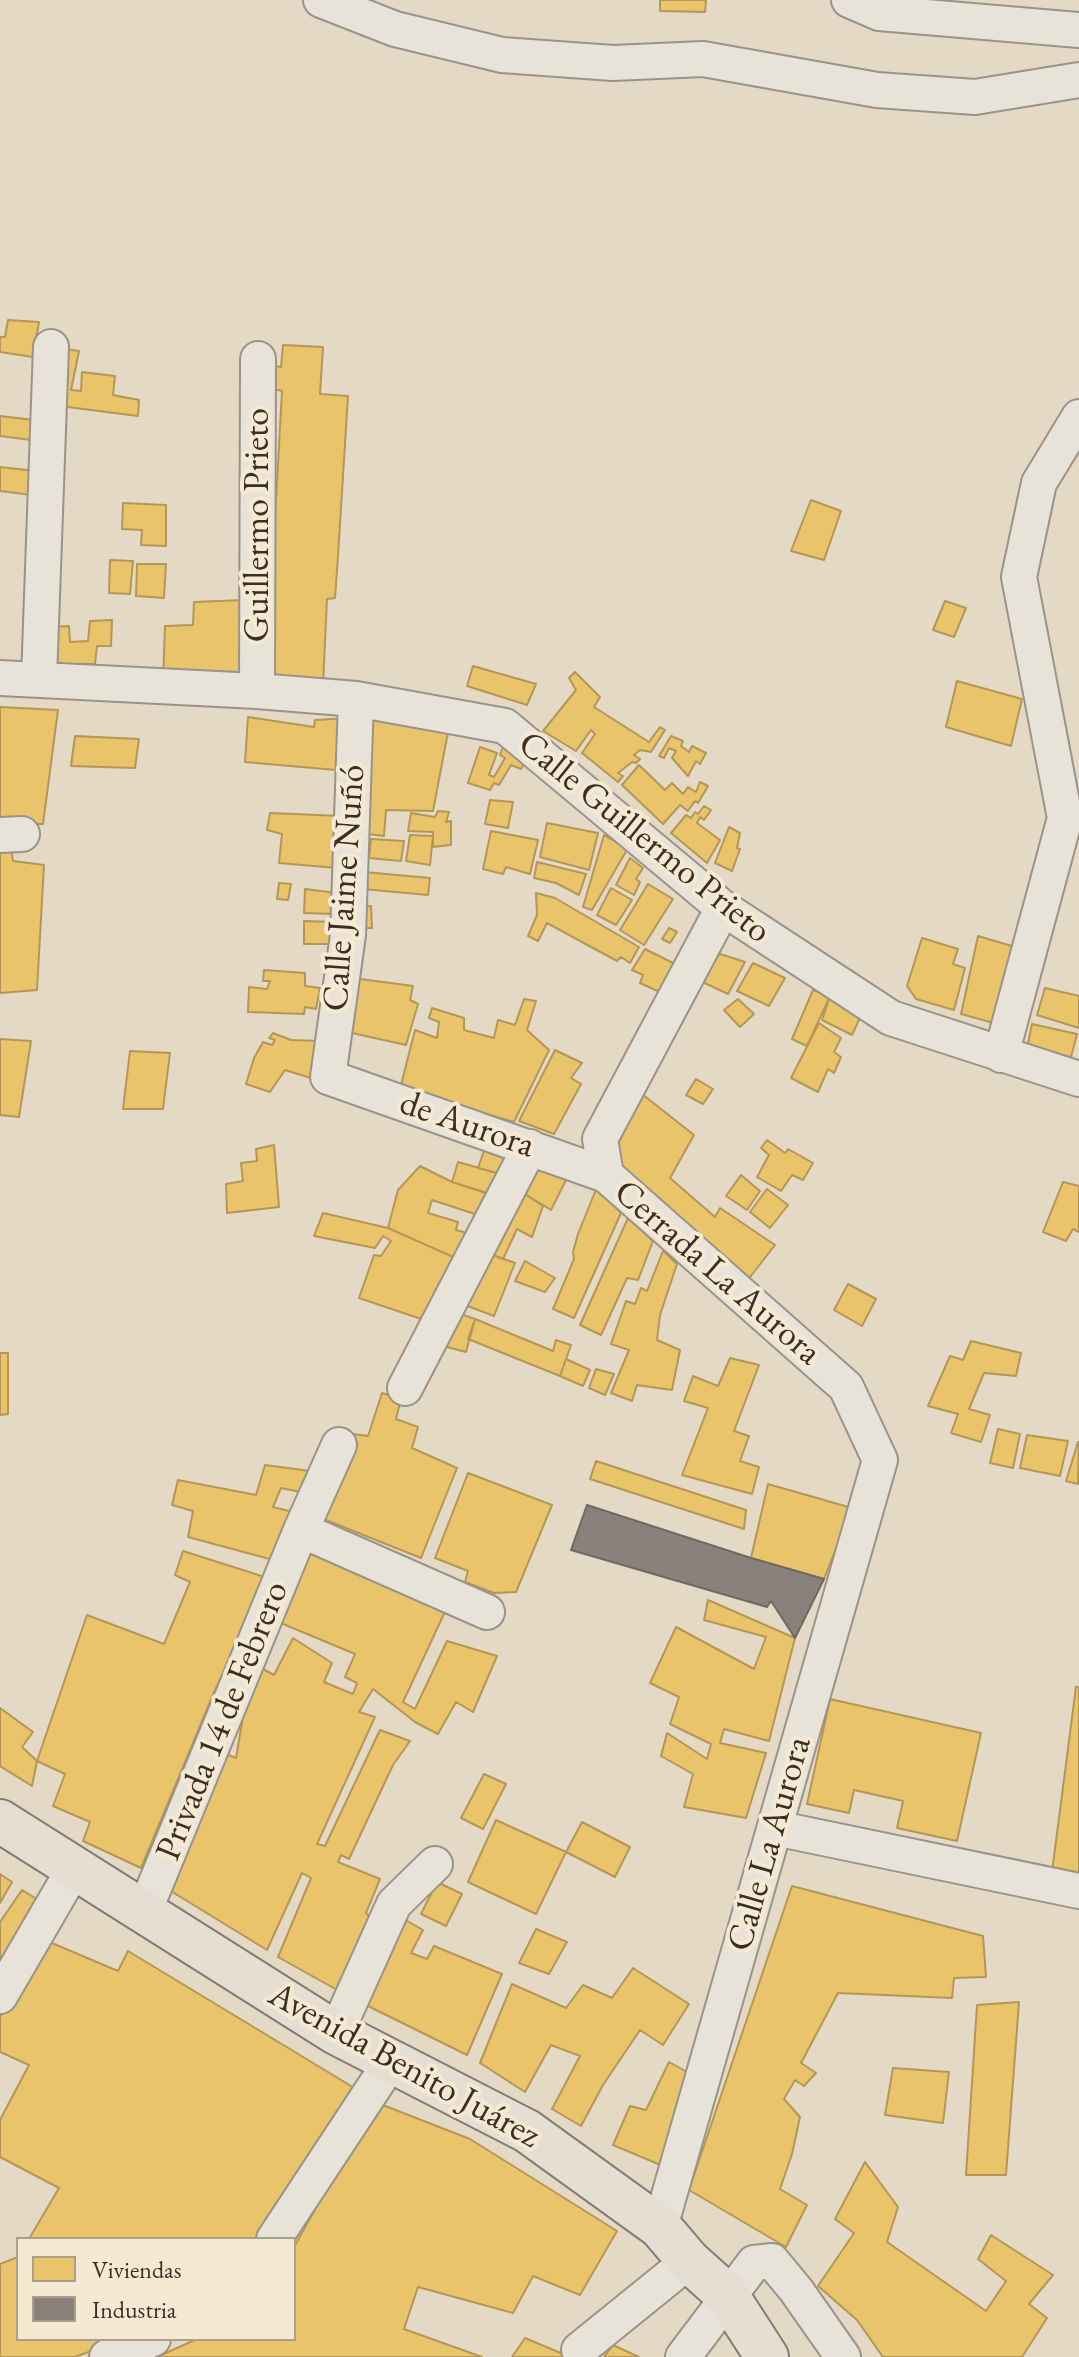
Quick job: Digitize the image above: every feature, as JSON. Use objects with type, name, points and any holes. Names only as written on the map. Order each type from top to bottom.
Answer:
[{"type":"main road","name":"Avenida Benito Juárez","points":[[0,1821],[336,2033],[527,2131],[660,2227],[689,2261],[727,2295],[767,2357]]},
{"type":"street","points":[[321,0],[395,29],[502,55],[613,63],[703,59],[877,90],[975,97],[1079,80]]},
{"type":"street","points":[[849,0],[879,13],[1079,30]]},
{"type":"street","points":[[39,679],[51,347]]},
{"type":"street","name":"Guillermo Prieto","points":[[257,691],[258,359]]},
{"type":"street","points":[[1001,1055],[1065,818],[1019,577],[1039,483],[1079,417]]},
{"type":"street","name":"Calle Guillermo Prieto","points":[[0,678],[356,699],[505,726],[723,908],[891,1018],[1079,1079]]},
{"type":"street","name":"Calle Jaime Nuñó","points":[[328,1077],[348,935],[356,699]]},
{"type":"street","name":"Cerrada La Aurora","points":[[723,908],[600,1139],[606,1175],[846,1387],[880,1460]]},
{"type":"street","name":"de Aurora","points":[[328,1077],[606,1175]]},
{"type":"street","points":[[405,1388],[530,1147]]},
{"type":"street","name":"Privada 14 de Febrero","points":[[144,1912],[339,1445]]},
{"type":"street","name":"Calle La Aurora","points":[[660,2227],[880,1460]]},
{"type":"street","points":[[301,1530],[487,1612]]},
{"type":"street","points":[[775,1828],[1079,1891]]},
{"type":"street","points":[[336,2033],[394,1904],[435,1864]]},
{"type":"street","points":[[0,1996],[75,1867]]},
{"type":"street","points":[[275,2237],[390,2063]]},
{"type":"street","points":[[579,2350],[689,2261]]},
{"type":"street","points":[[683,2357],[754,2263],[772,2261],[843,2357]]},
{"type":"street","points":[[107,2357],[148,2341]]},
{"type":"building: Viviendas","points":[[660,0],[706,0],[705,12],[660,11]]},
{"type":"building: Viviendas","points":[[8,320],[39,322],[33,357],[0,352],[0,337],[5,337]]},
{"type":"building: Viviendas","points":[[283,345],[323,347],[320,394],[348,396],[335,598],[327,599],[323,685],[266,683],[282,391],[267,387],[269,365],[281,367]]},
{"type":"building: Viviendas","points":[[65,349],[79,351],[71,390],[81,391],[82,372],[115,376],[113,395],[139,400],[138,416],[60,406]]},
{"type":"building: Viviendas","points":[[0,416],[34,420],[31,440],[0,436]]},
{"type":"building: Viviendas","points":[[0,467],[36,471],[32,495],[0,491]]},
{"type":"building: Viviendas","points":[[811,500],[841,511],[824,560],[791,551]]},
{"type":"building: Viviendas","points":[[123,503],[166,505],[166,546],[141,545],[142,530],[122,529]]},
{"type":"building: Viviendas","points":[[110,560],[133,561],[130,594],[109,593]]},
{"type":"building: Viviendas","points":[[137,564],[166,564],[164,598],[136,596]]},
{"type":"building: Viviendas","points":[[244,600],[247,675],[163,680],[165,626],[193,625],[194,602]]},
{"type":"building: Viviendas","points":[[945,601],[966,608],[954,637],[933,630]]},
{"type":"building: Viviendas","points":[[112,620],[111,646],[97,646],[95,664],[48,664],[50,627],[69,626],[70,642],[88,641],[90,621]]},
{"type":"building: Viviendas","points":[[473,666],[536,684],[527,705],[467,686]]},
{"type":"building: Viviendas","points":[[575,672],[600,697],[594,707],[649,742],[660,727],[665,730],[651,752],[640,750],[634,755],[640,759],[618,773],[623,776],[618,782],[582,753],[595,734],[591,730],[576,751],[543,731],[576,690],[569,678]]},
{"type":"building: Viviendas","points":[[957,681],[1022,699],[1011,746],[946,727]]},
{"type":"building: Viviendas","points":[[0,707],[58,710],[43,824],[0,824]]},
{"type":"building: Viviendas","points":[[368,716],[448,732],[433,811],[386,810],[384,836],[359,833]]},
{"type":"building: Viviendas","points":[[248,717],[314,727],[315,720],[351,718],[347,771],[245,762]]},
{"type":"building: Viviendas","points":[[75,736],[139,739],[135,768],[71,766]]},
{"type":"building: Viviendas","points":[[671,736],[683,741],[681,746],[689,752],[692,746],[706,753],[700,764],[696,761],[688,776],[672,758],[676,751],[669,748],[664,758],[659,756]]},
{"type":"building: Viviendas","points":[[480,747],[497,753],[489,775],[494,777],[505,758],[500,755],[503,747],[527,759],[521,769],[511,765],[499,785],[494,783],[490,790],[468,783]]},
{"type":"building: Viviendas","points":[[639,765],[665,790],[672,783],[683,794],[688,787],[696,792],[700,782],[708,786],[698,803],[695,801],[688,811],[680,805],[663,824],[622,785]]},
{"type":"building: Viviendas","points":[[490,800],[513,802],[508,828],[485,824]]},
{"type":"building: Viviendas","points":[[704,806],[711,810],[704,820],[700,817],[697,823],[720,840],[707,863],[671,833],[686,815],[691,818]]},
{"type":"building: Viviendas","points":[[438,811],[449,812],[446,822],[451,821],[451,845],[433,847],[433,832],[408,831],[411,813],[435,817]]},
{"type":"building: Viviendas","points":[[270,813],[341,816],[337,868],[279,863],[282,834],[267,830]]},
{"type":"building: Viviendas","points":[[547,823],[598,833],[589,870],[540,857]]},
{"type":"building: Viviendas","points":[[729,827],[740,833],[737,848],[740,849],[732,871],[715,863]]},
{"type":"building: Viviendas","points":[[491,831],[538,840],[530,874],[506,867],[503,874],[483,869]]},
{"type":"building: Viviendas","points":[[410,835],[433,836],[430,865],[406,861]]},
{"type":"building: Viviendas","points":[[604,835],[628,848],[592,910],[583,907]]},
{"type":"building: Viviendas","points":[[371,839],[404,841],[401,861],[369,858]]},
{"type":"building: Viviendas","points":[[0,844],[11,844],[13,861],[44,865],[37,990],[0,993]]},
{"type":"building: Viviendas","points":[[630,858],[643,868],[636,879],[640,882],[634,895],[616,885]]},
{"type":"building: Viviendas","points":[[537,862],[586,874],[579,895],[556,883],[534,878]]},
{"type":"building: Viviendas","points":[[364,872],[430,878],[428,895],[363,889]]},
{"type":"building: Viviendas","points":[[279,883],[291,884],[288,900],[277,899]]},
{"type":"building: Viviendas","points":[[648,884],[673,899],[644,945],[620,930]]},
{"type":"building: Viviendas","points":[[611,888],[632,900],[616,925],[597,915]]},
{"type":"building: Viviendas","points":[[305,889],[337,893],[335,914],[304,913]]},
{"type":"building: Viviendas","points":[[536,893],[555,898],[639,947],[630,963],[621,957],[617,961],[547,923],[538,941],[528,936],[537,915]]},
{"type":"building: Viviendas","points":[[371,906],[372,928],[355,928],[355,907]]},
{"type":"building: Viviendas","points":[[304,921],[336,922],[334,944],[304,944]]},
{"type":"building: Viviendas","points":[[669,928],[677,932],[670,943],[662,939]]},
{"type":"building: Viviendas","points":[[978,936],[1022,949],[1001,1025],[961,1014]]},
{"type":"building: Viviendas","points":[[922,938],[958,949],[953,964],[965,968],[954,1010],[916,999],[907,986]]},
{"type":"building: Viviendas","points":[[645,949],[677,965],[662,993],[640,983],[643,975],[632,970]]},
{"type":"building: Viviendas","points":[[711,951],[745,962],[728,994],[696,979]]},
{"type":"building: Viviendas","points":[[753,963],[785,978],[769,1006],[737,991]]},
{"type":"building: Viviendas","points":[[264,970],[305,973],[305,986],[320,988],[316,1009],[305,1007],[304,1014],[248,1012],[249,987],[267,989],[270,981],[263,981]]},
{"type":"building: Viviendas","points":[[353,978],[413,986],[410,1000],[418,1004],[406,1045],[343,1031]]},
{"type":"building: Viviendas","points":[[1045,988],[1079,996],[1079,1028],[1037,1015]]},
{"type":"building: Viviendas","points":[[813,990],[830,996],[807,1046],[792,1039]]},
{"type":"building: Viviendas","points":[[830,996],[863,1011],[852,1035],[822,1020]]},
{"type":"building: Viviendas","points":[[524,999],[536,1001],[527,1030],[549,1050],[514,1122],[400,1089],[415,1030],[437,1038],[439,1022],[429,1018],[432,1008],[464,1018],[464,1030],[494,1038],[498,1020],[515,1025]]},
{"type":"building: Viviendas","points":[[738,999],[754,1014],[740,1027],[724,1010]]},
{"type":"building: Viviendas","points":[[819,1023],[841,1038],[834,1052],[841,1057],[834,1073],[828,1069],[818,1092],[791,1078]]},
{"type":"building: Viviendas","points":[[1032,1024],[1077,1034],[1071,1057],[1027,1048]]},
{"type":"building: Viviendas","points":[[273,1033],[291,1040],[320,1041],[311,1078],[285,1070],[270,1092],[246,1084],[254,1058],[263,1042],[272,1045],[275,1040],[269,1038]]},
{"type":"building: Viviendas","points":[[0,1039],[31,1041],[19,1117],[0,1115]]},
{"type":"building: Viviendas","points":[[555,1050],[582,1063],[571,1078],[581,1084],[554,1134],[519,1121]]},
{"type":"building: Viviendas","points":[[130,1051],[170,1053],[163,1109],[123,1109]]},
{"type":"building: Viviendas","points":[[696,1079],[713,1089],[703,1104],[686,1095]]},
{"type":"building: Viviendas","points":[[642,1094],[694,1135],[670,1178],[715,1217],[720,1208],[775,1245],[747,1281],[622,1173],[616,1142]]},
{"type":"building: Viviendas","points":[[767,1140],[785,1153],[788,1149],[813,1163],[803,1180],[792,1175],[781,1191],[757,1177],[769,1155],[761,1148]]},
{"type":"building: Viviendas","points":[[274,1145],[279,1207],[227,1213],[226,1184],[243,1181],[241,1163],[257,1161],[256,1149]]},
{"type":"building: Viviendas","points":[[486,1145],[516,1156],[507,1176],[478,1168]]},
{"type":"building: Viviendas","points":[[533,1160],[566,1180],[551,1210],[517,1189]]},
{"type":"building: Viviendas","points":[[458,1162],[507,1176],[500,1197],[452,1182]]},
{"type":"building: Viviendas","points":[[420,1166],[452,1182],[486,1193],[478,1215],[432,1200],[428,1213],[458,1222],[456,1230],[470,1234],[460,1260],[388,1228],[398,1190]]},
{"type":"building: Viviendas","points":[[741,1175],[760,1191],[747,1210],[726,1196]]},
{"type":"building: Viviendas","points":[[1063,1182],[1079,1186],[1079,1232],[1073,1229],[1066,1241],[1043,1232]]},
{"type":"building: Viviendas","points":[[597,1187],[621,1213],[574,1318],[553,1309],[574,1259],[578,1234]]},
{"type":"building: Viviendas","points":[[517,1189],[543,1206],[532,1237],[517,1229],[503,1259],[482,1251]]},
{"type":"building: Viviendas","points":[[767,1189],[788,1205],[770,1228],[750,1212]]},
{"type":"building: Viviendas","points":[[323,1213],[388,1228],[460,1260],[430,1322],[359,1298],[374,1255],[381,1256],[391,1241],[383,1236],[375,1248],[314,1236]]},
{"type":"building: Viviendas","points":[[628,1218],[653,1241],[638,1280],[627,1278],[601,1335],[580,1325]]},
{"type":"building: Viviendas","points":[[482,1251],[515,1263],[494,1316],[457,1302]]},
{"type":"building: Viviendas","points":[[663,1251],[677,1264],[660,1315],[657,1340],[680,1350],[672,1390],[637,1385],[632,1401],[611,1393],[629,1350],[611,1344],[626,1301],[635,1304],[641,1288],[647,1291]]},
{"type":"building: Viviendas","points":[[525,1261],[555,1278],[545,1292],[515,1281]]},
{"type":"building: Viviendas","points":[[848,1284],[876,1299],[862,1326],[834,1310]]},
{"type":"building: Viviendas","points":[[455,1312],[475,1319],[466,1352],[443,1346]]},
{"type":"building: Viviendas","points":[[475,1319],[553,1351],[556,1340],[571,1345],[560,1376],[468,1339]]},
{"type":"building: Viviendas","points":[[971,1341],[1021,1353],[1016,1376],[984,1373],[969,1409],[990,1415],[981,1442],[951,1433],[958,1414],[928,1406],[950,1356],[963,1360]]},
{"type":"building: Viviendas","points":[[0,1353],[8,1353],[8,1414],[0,1415]]},
{"type":"building: Viviendas","points":[[730,1358],[759,1365],[734,1431],[749,1436],[740,1461],[759,1467],[752,1494],[682,1475],[708,1408],[684,1401],[693,1376],[718,1386]]},
{"type":"building: Viviendas","points":[[566,1359],[590,1370],[583,1386],[560,1376]]},
{"type":"building: Viviendas","points":[[596,1369],[614,1374],[605,1395],[589,1388]]},
{"type":"building: Viviendas","points":[[382,1393],[401,1399],[396,1419],[418,1427],[412,1448],[457,1468],[421,1558],[321,1518],[353,1434],[368,1436]]},
{"type":"building: Viviendas","points":[[998,1429],[1020,1434],[1013,1468],[990,1463]]},
{"type":"building: Viviendas","points":[[1027,1435],[1068,1441],[1060,1476],[1020,1468]]},
{"type":"building: Viviendas","points":[[1079,1442],[1078,1484],[1066,1481]]},
{"type":"building: Viviendas","points":[[596,1461],[746,1510],[744,1529],[590,1479]]},
{"type":"building: Viviendas","points":[[265,1465],[310,1471],[301,1492],[281,1488],[273,1507],[293,1512],[277,1561],[188,1537],[193,1511],[172,1505],[178,1480],[256,1495]]},
{"type":"building: Viviendas","points":[[468,1473],[552,1505],[516,1592],[494,1593],[465,1582],[468,1571],[435,1558]]},
{"type":"building: Viviendas","points":[[768,1484],[852,1508],[824,1579],[751,1558]]},
{"type":"building: Viviendas","points":[[310,1545],[450,1601],[403,1702],[415,1709],[447,1641],[497,1656],[473,1712],[456,1702],[438,1734],[415,1722],[373,1689],[359,1712],[375,1717],[317,1844],[325,1846],[380,1730],[410,1741],[393,1765],[349,1859],[341,1855],[338,1862],[380,1879],[366,1913],[377,1923],[339,1991],[278,1957],[311,1878],[302,1873],[267,1950],[161,1885],[218,1751],[236,1758],[252,1663],[274,1675],[293,1638],[332,1663],[324,1682],[353,1694],[357,1683],[345,1677],[355,1654],[276,1621]]},
{"type":"building: Viviendas","points":[[183,1551],[271,1579],[215,1690],[141,1868],[83,1841],[90,1822],[53,1806],[65,1774],[37,1761],[87,1615],[164,1644],[190,1582],[175,1575]]},
{"type":"building: Viviendas","points":[[708,1600],[795,1638],[769,1741],[724,1729],[720,1743],[766,1753],[746,1818],[684,1807],[693,1774],[661,1756],[667,1733],[707,1759],[711,1744],[670,1724],[679,1697],[650,1683],[676,1627],[754,1669],[766,1637],[704,1620]]},
{"type":"building: Viviendas","points":[[1076,1687],[1079,1687],[1079,1876],[1052,1872]]},
{"type":"building: Viviendas","points":[[830,1699],[981,1733],[957,1841],[897,1828],[903,1801],[854,1790],[849,1813],[807,1804]]},
{"type":"building: Viviendas","points":[[0,1708],[33,1732],[22,1747],[37,1761],[32,1786],[0,1766]]},
{"type":"building: Viviendas","points":[[484,1774],[506,1784],[483,1829],[461,1818]]},
{"type":"building: Viviendas","points":[[496,1820],[566,1852],[536,1914],[468,1882]]},
{"type":"building: Viviendas","points":[[582,1822],[630,1847],[615,1877],[566,1852]]},
{"type":"building: Viviendas","points":[[0,1874],[12,1882],[0,1903]]},
{"type":"building: Viviendas","points":[[437,1882],[462,1894],[446,1926],[421,1914]]},
{"type":"building: Viviendas","points":[[792,1886],[983,1936],[986,1977],[954,1978],[952,1998],[838,1993],[801,2063],[816,2073],[804,2086],[795,2080],[784,2099],[800,2117],[780,2189],[807,2205],[786,2247],[689,2190]]},
{"type":"building: Viviendas","points":[[22,1890],[45,1904],[6,1965],[0,1962],[0,1922]]},
{"type":"building: Viviendas","points":[[402,1918],[423,1930],[411,1953],[427,1959],[434,1946],[502,1974],[467,2055],[362,2003]]},
{"type":"building: Viviendas","points":[[536,1929],[567,1942],[549,1974],[519,1963]]},
{"type":"building: Viviendas","points":[[47,1941],[118,1971],[128,1951],[356,2089],[269,2237],[30,2237],[59,2188],[0,2157],[0,2120],[29,2065],[0,2052],[0,2017]]},
{"type":"building: Viviendas","points":[[633,1968],[689,2004],[663,2045],[640,2030],[603,2085],[581,2126],[552,2109],[580,2056],[551,2045],[525,2092],[480,2063],[512,1984],[566,2008],[583,1985],[612,1998]]},
{"type":"building: Viviendas","points":[[1019,2002],[1006,2175],[966,2175],[977,2005]]},
{"type":"building: Viviendas","points":[[669,2062],[687,2072],[663,2166],[613,2145],[630,2106],[646,2110]]},
{"type":"building: Viviendas","points":[[893,2068],[949,2072],[943,2123],[885,2115]]},
{"type":"building: Viviendas","points":[[375,2102],[470,2139],[617,2231],[580,2295],[533,2276],[513,2313],[418,2287],[404,2329],[482,2357],[157,2357],[193,2341],[296,2341],[296,2243]]},
{"type":"building: Viviendas","points":[[865,2162],[898,2207],[887,2242],[986,2311],[1006,2281],[978,2259],[991,2235],[1053,2275],[1029,2304],[1047,2318],[1022,2357],[883,2357],[857,2320],[818,2286],[854,2233],[835,2219]]},
{"type":"building: Viviendas","points":[[16,2258],[16,2341],[119,2341],[75,2357],[0,2357],[0,2264]]},
{"type":"building: Viviendas","points":[[525,2338],[570,2357],[512,2357]]},
{"type":"building: Viviendas","points":[[613,2345],[639,2357],[604,2357]]},
{"type":"building: Industria","points":[[587,1505],[824,1579],[795,1638],[771,1601],[767,1607],[571,1550]]}]
